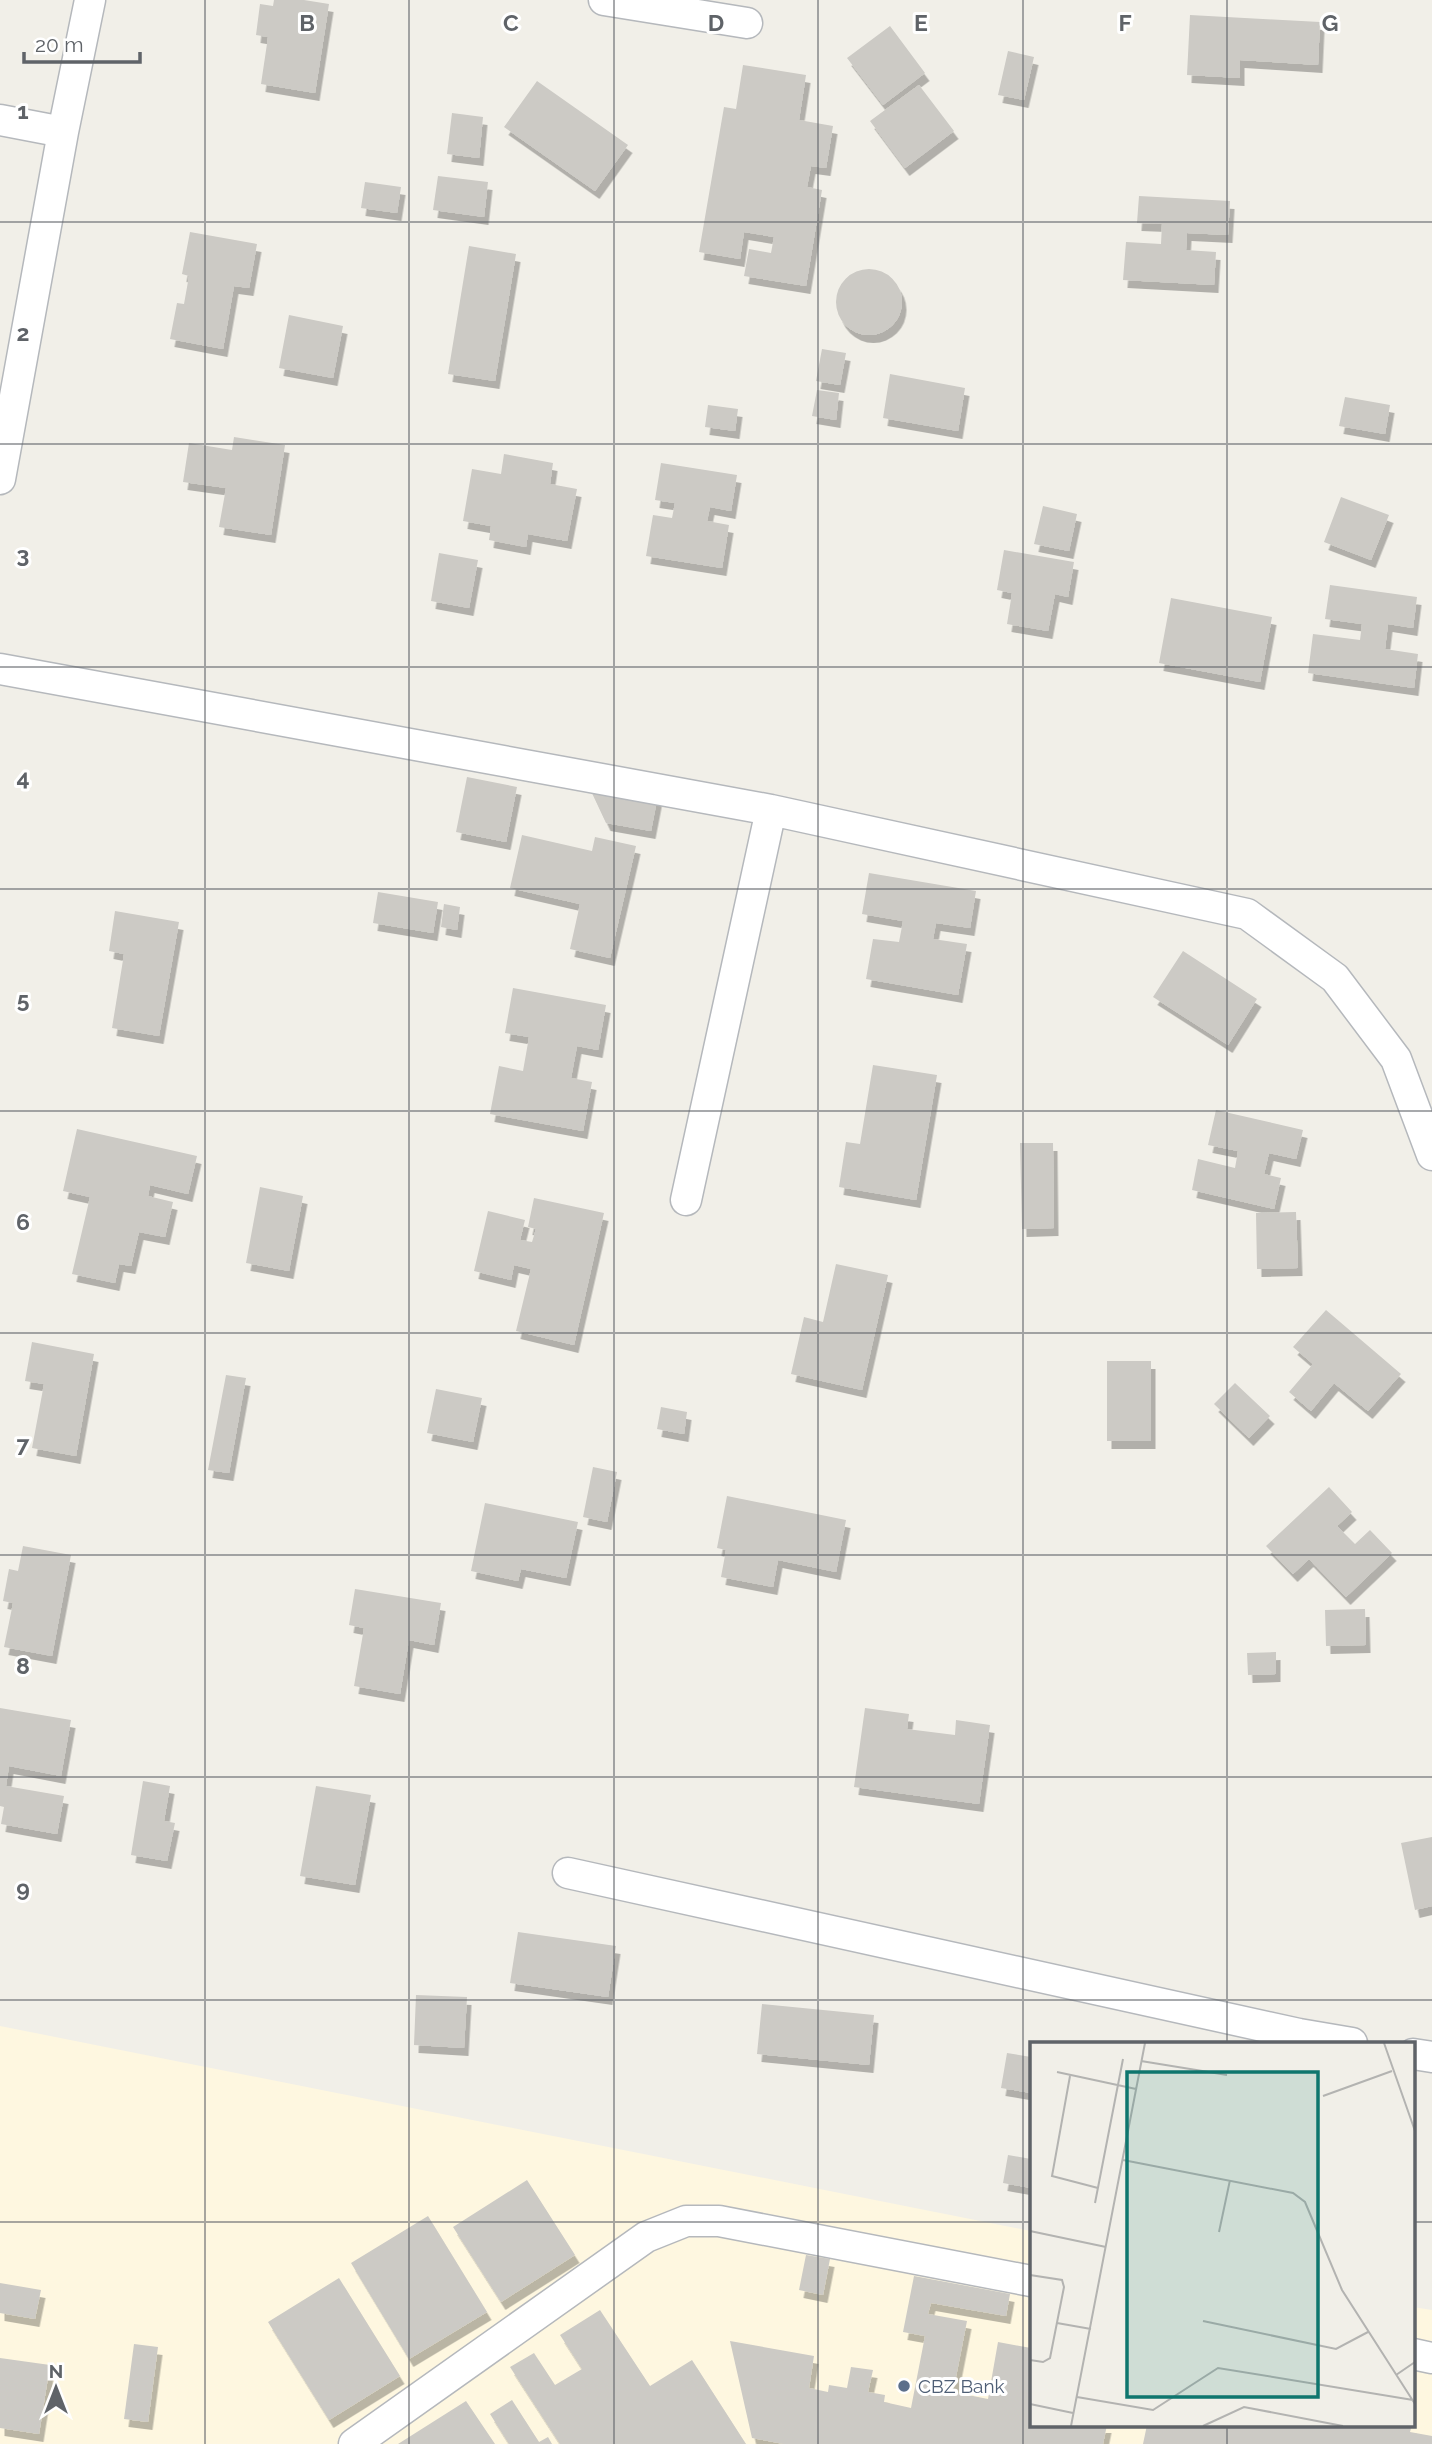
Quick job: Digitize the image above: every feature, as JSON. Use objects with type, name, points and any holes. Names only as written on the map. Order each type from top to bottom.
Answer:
[{"type":"street","points":[[0,479],[63,132],[90,0]]},
{"type":"street","points":[[604,0],[747,23]]},
{"type":"street","points":[[0,120],[63,132]]},
{"type":"street","points":[[0,669],[771,810],[1247,914],[1335,978],[1343,988],[1396,1059],[1432,1155]]},
{"type":"street","points":[[686,1200],[771,810]]},
{"type":"street","points":[[568,1873],[1299,2034],[1346,2042]]},
{"type":"street","points":[[1414,2054],[1432,2057]]},
{"type":"street","points":[[354,2444],[646,2237],[686,2221],[719,2221],[1030,2281]]},
{"type":"street","points":[[1414,2354],[1432,2358]]},
{"type":"shaded area","points":[[0,2026],[1030,2231],[1030,2426],[1414,2426],[1414,2307],[1432,2310],[1432,2444],[0,2444]]},
{"type":"building","points":[[274,0],[304,0],[329,4],[315,93],[261,84],[268,37],[256,35],[260,4],[273,6]]},
{"type":"building","points":[[1190,15],[1320,22],[1318,65],[1240,60],[1240,78],[1187,75]]},
{"type":"building","points":[[890,26],[925,73],[883,105],[847,58]]},
{"type":"building","points":[[1008,51],[1034,57],[1024,100],[998,95]]},
{"type":"building","points":[[743,65],[806,75],[799,120],[833,126],[826,168],[811,166],[807,187],[822,190],[806,286],[744,276],[749,249],[771,253],[774,237],[744,232],[740,259],[699,252],[724,107],[736,109]]},
{"type":"building","points":[[537,81],[628,145],[595,191],[504,127]]},
{"type":"building","points":[[919,85],[954,131],[905,168],[870,121]]},
{"type":"building","points":[[452,113],[483,117],[479,158],[447,154]]},
{"type":"building","points":[[438,176],[488,182],[484,217],[433,210]]},
{"type":"building","points":[[365,182],[401,187],[397,213],[361,208]]},
{"type":"building","points":[[1139,196],[1230,201],[1228,235],[1187,233],[1186,250],[1216,252],[1214,285],[1123,280],[1126,242],[1161,244],[1162,224],[1137,223]]},
{"type":"building","points":[[190,232],[257,244],[249,288],[234,286],[223,349],[170,339],[177,303],[184,304],[189,276],[182,274]]},
{"type":"building","points":[[469,246],[516,254],[495,381],[448,374]]},
{"type":"building","points":[[869,269],[892,279],[902,302],[892,325],[869,335],[846,325],[836,302],[846,279]]},
{"type":"building","points":[[289,315],[343,326],[333,378],[279,368]]},
{"type":"building","points":[[822,349],[846,353],[840,385],[816,381]]},
{"type":"building","points":[[890,374],[965,388],[958,431],[883,418]]},
{"type":"building","points":[[817,390],[839,393],[836,420],[812,416]]},
{"type":"building","points":[[1345,397],[1390,405],[1385,434],[1339,426]]},
{"type":"building","points":[[708,405],[738,409],[735,431],[705,427]]},
{"type":"building","points":[[234,437],[285,445],[271,535],[219,527],[226,488],[183,482],[189,443],[232,450]]},
{"type":"building","points":[[504,454],[553,463],[550,484],[577,489],[567,541],[528,534],[526,547],[489,540],[491,526],[463,521],[472,469],[501,474]]},
{"type":"building","points":[[661,463],[737,475],[731,511],[710,507],[707,521],[729,525],[722,568],[646,556],[653,515],[672,518],[675,503],[655,500]]},
{"type":"building","points":[[1341,497],[1389,515],[1371,560],[1324,542]]},
{"type":"building","points":[[1043,506],[1077,514],[1069,551],[1034,544]]},
{"type":"building","points":[[1004,550],[1074,562],[1068,597],[1055,594],[1048,631],[1007,624],[1012,593],[997,590]]},
{"type":"building","points":[[439,553],[478,560],[469,608],[431,601]]},
{"type":"building","points":[[1330,585],[1417,597],[1413,628],[1388,624],[1385,649],[1418,654],[1414,688],[1308,673],[1313,634],[1360,640],[1362,624],[1325,619]]},
{"type":"building","points":[[1171,598],[1272,617],[1260,682],[1159,663]]},
{"type":"building","points":[[584,776],[659,790],[651,831],[606,823]]},
{"type":"building","points":[[467,777],[517,787],[506,842],[456,832]]},
{"type":"building","points":[[522,835],[592,851],[595,837],[636,846],[610,958],[570,949],[580,904],[510,888]]},
{"type":"building","points":[[869,873],[976,891],[970,928],[936,923],[933,939],[967,944],[958,995],[866,979],[873,939],[899,942],[903,921],[862,914]]},
{"type":"building","points":[[378,892],[438,902],[433,933],[373,923]]},
{"type":"building","points":[[444,904],[460,907],[457,930],[441,927]]},
{"type":"building","points":[[115,911],[179,922],[159,1036],[112,1028],[124,954],[109,951]]},
{"type":"building","points":[[1183,951],[1257,999],[1228,1045],[1153,997]]},
{"type":"building","points":[[513,988],[606,1005],[598,1050],[577,1046],[571,1078],[592,1082],[583,1131],[490,1114],[499,1066],[523,1071],[529,1037],[505,1033]]},
{"type":"building","points":[[873,1065],[937,1075],[916,1200],[839,1187],[846,1142],[860,1144]]},
{"type":"building","points":[[1216,1110],[1303,1130],[1296,1159],[1269,1153],[1264,1174],[1281,1178],[1274,1209],[1192,1190],[1198,1159],[1235,1168],[1238,1151],[1208,1145]]},
{"type":"building","points":[[77,1129],[197,1156],[188,1194],[150,1185],[148,1196],[173,1202],[165,1237],[139,1232],[131,1266],[119,1264],[115,1283],[72,1274],[90,1197],[63,1191]]},
{"type":"building","points":[[1020,1143],[1053,1143],[1054,1228],[1022,1229]]},
{"type":"building","points":[[260,1187],[303,1196],[289,1271],[246,1263]]},
{"type":"building","points":[[534,1198],[604,1213],[574,1345],[516,1331],[531,1269],[514,1265],[511,1280],[474,1271],[488,1211],[525,1220],[520,1240],[532,1242],[536,1229],[528,1227]]},
{"type":"building","points":[[1296,1212],[1298,1268],[1257,1269],[1256,1213]]},
{"type":"building","points":[[836,1264],[888,1275],[862,1390],[791,1374],[804,1317],[823,1322]]},
{"type":"building","points":[[1326,1310],[1401,1374],[1368,1411],[1334,1383],[1311,1411],[1289,1392],[1313,1364],[1293,1347]]},
{"type":"building","points":[[32,1342],[94,1354],[76,1456],[32,1448],[44,1384],[25,1381]]},
{"type":"building","points":[[1107,1361],[1151,1361],[1151,1441],[1107,1441]]},
{"type":"building","points":[[226,1375],[246,1378],[229,1473],[208,1470]]},
{"type":"building","points":[[1235,1383],[1270,1416],[1249,1438],[1214,1404]]},
{"type":"building","points":[[436,1389],[482,1398],[473,1442],[427,1433]]},
{"type":"building","points":[[661,1407],[687,1412],[684,1434],[657,1429]]},
{"type":"building","points":[[593,1467],[617,1472],[607,1522],[583,1517]]},
{"type":"building","points":[[1329,1487],[1352,1512],[1337,1526],[1355,1544],[1370,1530],[1392,1553],[1346,1597],[1309,1559],[1293,1574],[1266,1546]]},
{"type":"building","points":[[727,1496],[846,1520],[836,1572],[778,1560],[773,1587],[721,1577],[726,1550],[717,1548]]},
{"type":"building","points":[[485,1503],[578,1522],[566,1578],[521,1569],[518,1581],[471,1571]]},
{"type":"building","points":[[23,1546],[71,1555],[52,1656],[4,1647],[13,1603],[3,1601],[9,1569],[18,1571]]},
{"type":"building","points":[[355,1589],[441,1603],[434,1645],[409,1640],[400,1694],[354,1686],[364,1628],[349,1625]]},
{"type":"building","points":[[1365,1609],[1366,1645],[1326,1646],[1325,1610]]},
{"type":"building","points":[[1276,1652],[1276,1674],[1248,1675],[1247,1653]]},
{"type":"building","points":[[0,1708],[71,1720],[61,1776],[9,1766],[6,1786],[64,1796],[57,1834],[1,1824],[4,1807],[0,1806]]},
{"type":"building","points":[[865,1708],[909,1714],[907,1729],[955,1735],[956,1720],[990,1725],[979,1804],[854,1787]]},
{"type":"building","points":[[143,1781],[170,1786],[164,1821],[175,1823],[167,1861],[131,1855]]},
{"type":"building","points":[[316,1786],[371,1795],[355,1885],[300,1876]]},
{"type":"building","points":[[1432,1837],[1432,1906],[1415,1910],[1401,1843]]},
{"type":"building","points":[[518,1932],[616,1946],[608,1997],[510,1983]]},
{"type":"building","points":[[416,1995],[467,1997],[464,2048],[414,2045]]},
{"type":"building","points":[[762,2004],[874,2015],[869,2065],[757,2054]]},
{"type":"building","points":[[1007,2053],[1030,2057],[1030,2093],[1001,2088]]},
{"type":"building","points":[[1008,2155],[1030,2159],[1030,2188],[1003,2183]]},
{"type":"building","points":[[527,2180],[575,2255],[501,2302],[453,2227]]},
{"type":"building","points":[[428,2216],[487,2312],[409,2359],[351,2263]]},
{"type":"building","points":[[806,2255],[830,2259],[823,2295],[799,2290]]},
{"type":"building","points":[[914,2276],[1010,2294],[1006,2316],[931,2303],[928,2314],[967,2321],[953,2392],[988,2399],[998,2342],[1030,2348],[1030,2426],[1107,2426],[1103,2444],[784,2444],[752,2438],[730,2341],[814,2356],[809,2388],[828,2392],[829,2385],[847,2388],[851,2367],[873,2370],[868,2392],[885,2395],[884,2402],[911,2408],[925,2336],[903,2332]]},
{"type":"building","points":[[339,2278],[400,2376],[329,2420],[268,2322]]},
{"type":"building","points":[[0,2283],[41,2290],[35,2319],[0,2313]]},
{"type":"building","points":[[600,2310],[650,2386],[692,2360],[746,2444],[560,2444],[510,2367],[534,2353],[555,2385],[582,2369],[560,2335]]},
{"type":"building","points":[[134,2344],[158,2347],[148,2422],[124,2419]]},
{"type":"building","points":[[0,2358],[50,2365],[39,2434],[0,2428]]},
{"type":"building","points":[[512,2400],[539,2442],[548,2437],[552,2444],[509,2444],[490,2414]]},
{"type":"building","points":[[466,2401],[495,2444],[398,2444]]},
{"type":"building","points":[[1147,2426],[1412,2426],[1410,2432],[1432,2436],[1432,2444],[1143,2444]]},
{"type":"place","name":"CBZ Bank","points":[[904,2386]]}]
